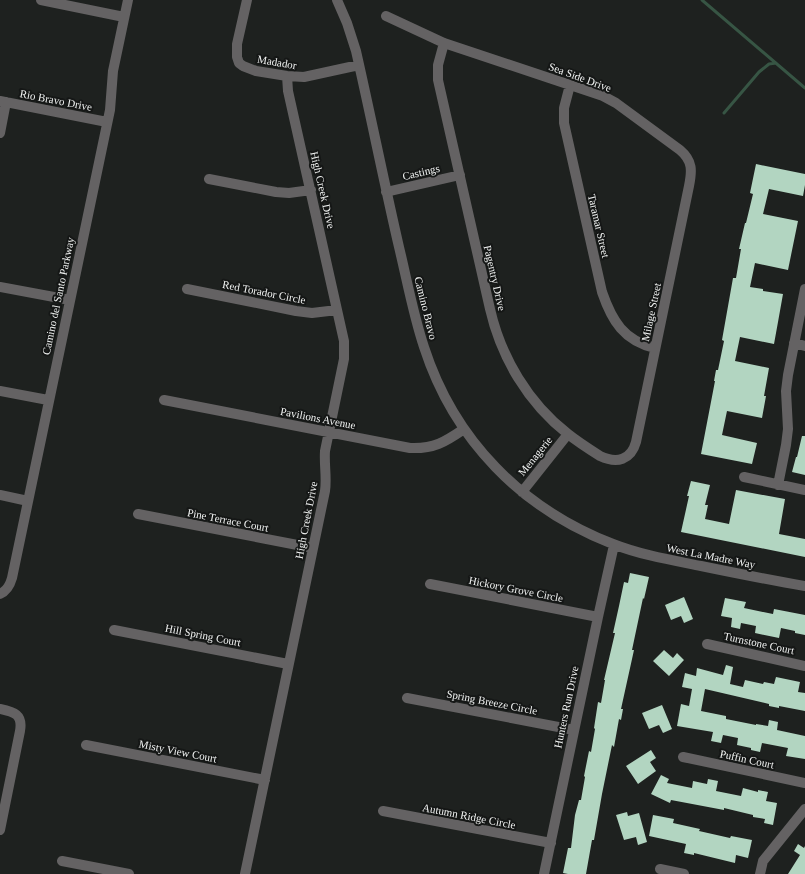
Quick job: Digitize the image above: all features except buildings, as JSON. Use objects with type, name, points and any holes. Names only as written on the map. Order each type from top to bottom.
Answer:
[{"type":"street","points":[[41,0],[124,17]]},
{"type":"street","name":"Camino del Santo Parkway","points":[[1,594],[8,587],[12,578],[107,122],[111,100],[112,75],[128,0]]},
{"type":"street","name":"Madador","points":[[247,0],[237,44],[237,57],[239,63],[244,66],[256,71],[304,77],[359,64]]},
{"type":"street","name":"Camino Bravo","points":[[337,0],[350,32],[359,64],[386,192],[423,346],[448,405],[464,429],[491,463],[522,492],[560,519],[614,545]]},
{"type":"street","name":"Sea Side Drive","points":[[386,16],[444,43],[603,96],[616,103],[684,153],[691,164]]},
{"type":"street","name":"Pagentry Drive","points":[[444,43],[438,66],[438,80],[491,313],[502,346],[511,366],[529,393],[548,415],[568,434],[606,459],[623,459]]},
{"type":"street","name":"High Creek Drive","points":[[245,874],[325,492],[325,458],[344,359],[344,341],[288,91],[287,76]]},
{"type":"street","name":"Taramar Street","points":[[570,85],[564,108],[564,123],[602,292],[612,316],[620,328],[638,343],[655,348]]},
{"type":"street","points":[[0,132],[3,101]]},
{"type":"street","name":"Rio Bravo Drive","points":[[3,101],[107,122]]},
{"type":"street","name":"Milage Street","points":[[623,459],[628,456],[635,447],[689,186],[691,164]]},
{"type":"street","name":"Castings","points":[[386,192],[460,175]]},
{"type":"street","points":[[210,179],[276,192],[289,193],[310,190]]},
{"type":"street","points":[[0,286],[70,300]]},
{"type":"street","name":"Red Torador Circle","points":[[188,289],[296,311],[312,313],[337,310]]},
{"type":"street","points":[[778,485],[788,429],[786,391],[788,375],[805,289]]},
{"type":"street","points":[[794,343],[805,346]]},
{"type":"street","points":[[0,391],[48,400]]},
{"type":"street","name":"Pavilions Avenue","points":[[164,400],[401,447],[426,448],[442,443],[464,429]]},
{"type":"street","name":"Menagerie","points":[[522,492],[568,434]]},
{"type":"street","points":[[744,477],[805,490]]},
{"type":"street","points":[[0,495],[28,501]]},
{"type":"street","name":"Pine Terrace Court","points":[[138,514],[313,548]]},
{"type":"street","name":"West La Madre Way","points":[[614,545],[640,554],[805,586]]},
{"type":"street","name":"Hunters Run Drive","points":[[544,874],[614,545]]},
{"type":"street","name":"Hickory Grove Circle","points":[[430,584],[598,616]]},
{"type":"street","name":"Hill Spring Court","points":[[114,630],[288,664]]},
{"type":"street","name":"Turnstone Court","points":[[707,644],[805,666]]},
{"type":"street","name":"Spring Breeze Circle","points":[[406,698],[574,730]]},
{"type":"street","points":[[0,709],[14,712],[19,717],[21,724],[0,830]]},
{"type":"street","name":"Misty View Court","points":[[86,745],[264,780]]},
{"type":"street","name":"Puffin Court","points":[[684,757],[805,784]]},
{"type":"street","points":[[760,874],[763,861],[805,809]]},
{"type":"street","name":"Autumn Ridge Circle","points":[[383,811],[551,844]]},
{"type":"street","points":[[62,861],[129,874]]},
{"type":"street","points":[[660,869],[684,874]]},
{"type":"waterway","points":[[702,0],[805,88]]},
{"type":"waterway","points":[[724,113],[759,72],[769,64],[776,63]]}]
